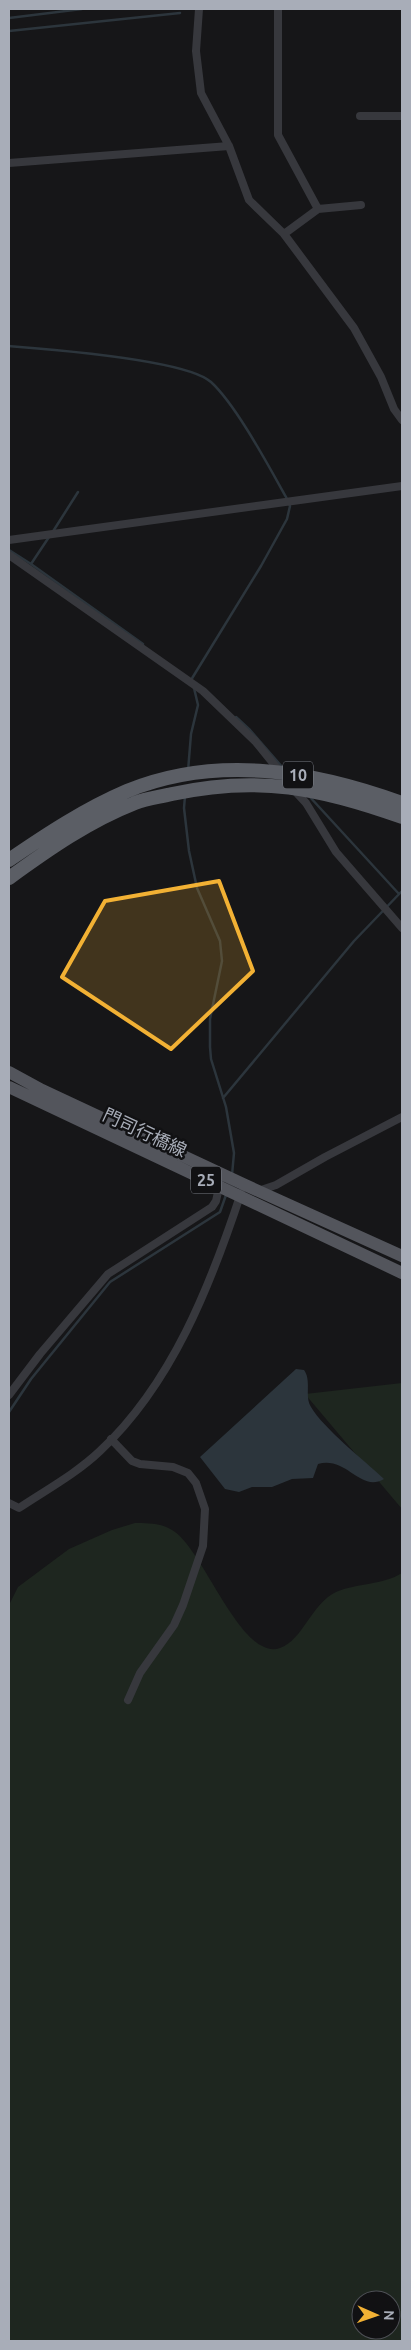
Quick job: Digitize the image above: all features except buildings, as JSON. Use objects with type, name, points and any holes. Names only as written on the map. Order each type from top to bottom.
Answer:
[{"type":"highway","name":"10","points":[[9,860],[60,825],[103,802],[137,788],[191,774],[228,770],[280,771],[359,788],[402,803]]},
{"type":"highway","name":"10","points":[[9,878],[80,829],[136,802],[196,789],[232,785],[291,786],[353,800],[402,817]]},
{"type":"main road","name":"門司行橋線","points":[[9,1072],[402,1273]]},
{"type":"main road","name":"門司行橋線","points":[[9,1087],[221,1180]]},
{"type":"main road","name":"門司行橋線","points":[[241,1190],[259,1190],[402,1256]]},
{"type":"street","points":[[199,9],[196,51],[199,86],[210,113],[229,146],[249,200],[284,234],[354,328],[381,377],[394,409],[402,420]]},
{"type":"street","points":[[278,9],[278,135],[318,209]]},
{"type":"street","points":[[360,116],[402,116]]},
{"type":"street","points":[[9,163],[229,146]]},
{"type":"street","points":[[284,234],[318,209],[361,205]]},
{"type":"street","points":[[9,540],[402,486]]},
{"type":"street","points":[[9,555],[203,691],[255,741],[306,803],[336,852],[402,928]]},
{"type":"street","points":[[259,1190],[276,1185],[340,1148],[402,1117]]},
{"type":"street","points":[[9,1395],[40,1354],[108,1274],[212,1207],[216,1201],[221,1180]]},
{"type":"street","points":[[9,1504],[19,1508],[100,1452],[152,1389],[177,1347],[226,1241],[241,1190]]},
{"type":"street","points":[[111,1439],[132,1461],[140,1464],[173,1467],[188,1473],[196,1483],[205,1509],[203,1546],[183,1605],[174,1625],[140,1673],[128,1700]]},
{"type":"highlighted area","points":[[219,881],[253,971],[171,1049],[62,977],[105,901]]},
{"type":"shaded area","points":[[296,1369],[304,1370],[306,1374],[309,1403],[317,1416],[384,1479],[375,1482],[368,1481],[337,1465],[328,1463],[318,1464],[313,1478],[292,1479],[272,1487],[252,1487],[239,1492],[225,1489],[200,1457]]},
{"type":"shaded area","points":[[402,1383],[402,1509],[305,1394]]},
{"type":"shaded area","points":[[135,1523],[149,1523],[172,1530],[184,1541],[237,1621],[251,1638],[265,1648],[280,1648],[288,1644],[295,1638],[320,1605],[336,1592],[387,1580],[402,1573],[402,2341],[9,2341],[9,1605],[18,1587],[69,1549],[112,1530]]},
{"type":"waterway","points":[[9,18],[82,9]]},
{"type":"waterway","points":[[9,31],[180,13]]},
{"type":"waterway","points":[[9,346],[115,356],[174,367],[197,374],[211,382],[231,405],[286,497],[290,506],[287,519],[261,566],[191,680]]},
{"type":"waterway","points":[[52,533],[78,492]]},
{"type":"waterway","points":[[49,537],[31,564],[143,644]]},
{"type":"waterway","points":[[9,550],[31,564]]},
{"type":"waterway","points":[[188,771],[191,734],[198,705],[194,688]]},
{"type":"waterway","points":[[236,717],[283,768]]},
{"type":"waterway","points":[[185,796],[184,808],[189,851],[197,888],[220,941],[222,961],[210,1019],[210,1047],[211,1059],[226,1107],[234,1153],[232,1175]]},
{"type":"waterway","points":[[309,796],[399,894]]},
{"type":"waterway","points":[[223,1098],[354,941],[402,891]]},
{"type":"waterway","points":[[9,1412],[31,1379],[110,1282],[220,1212],[226,1195]]}]
